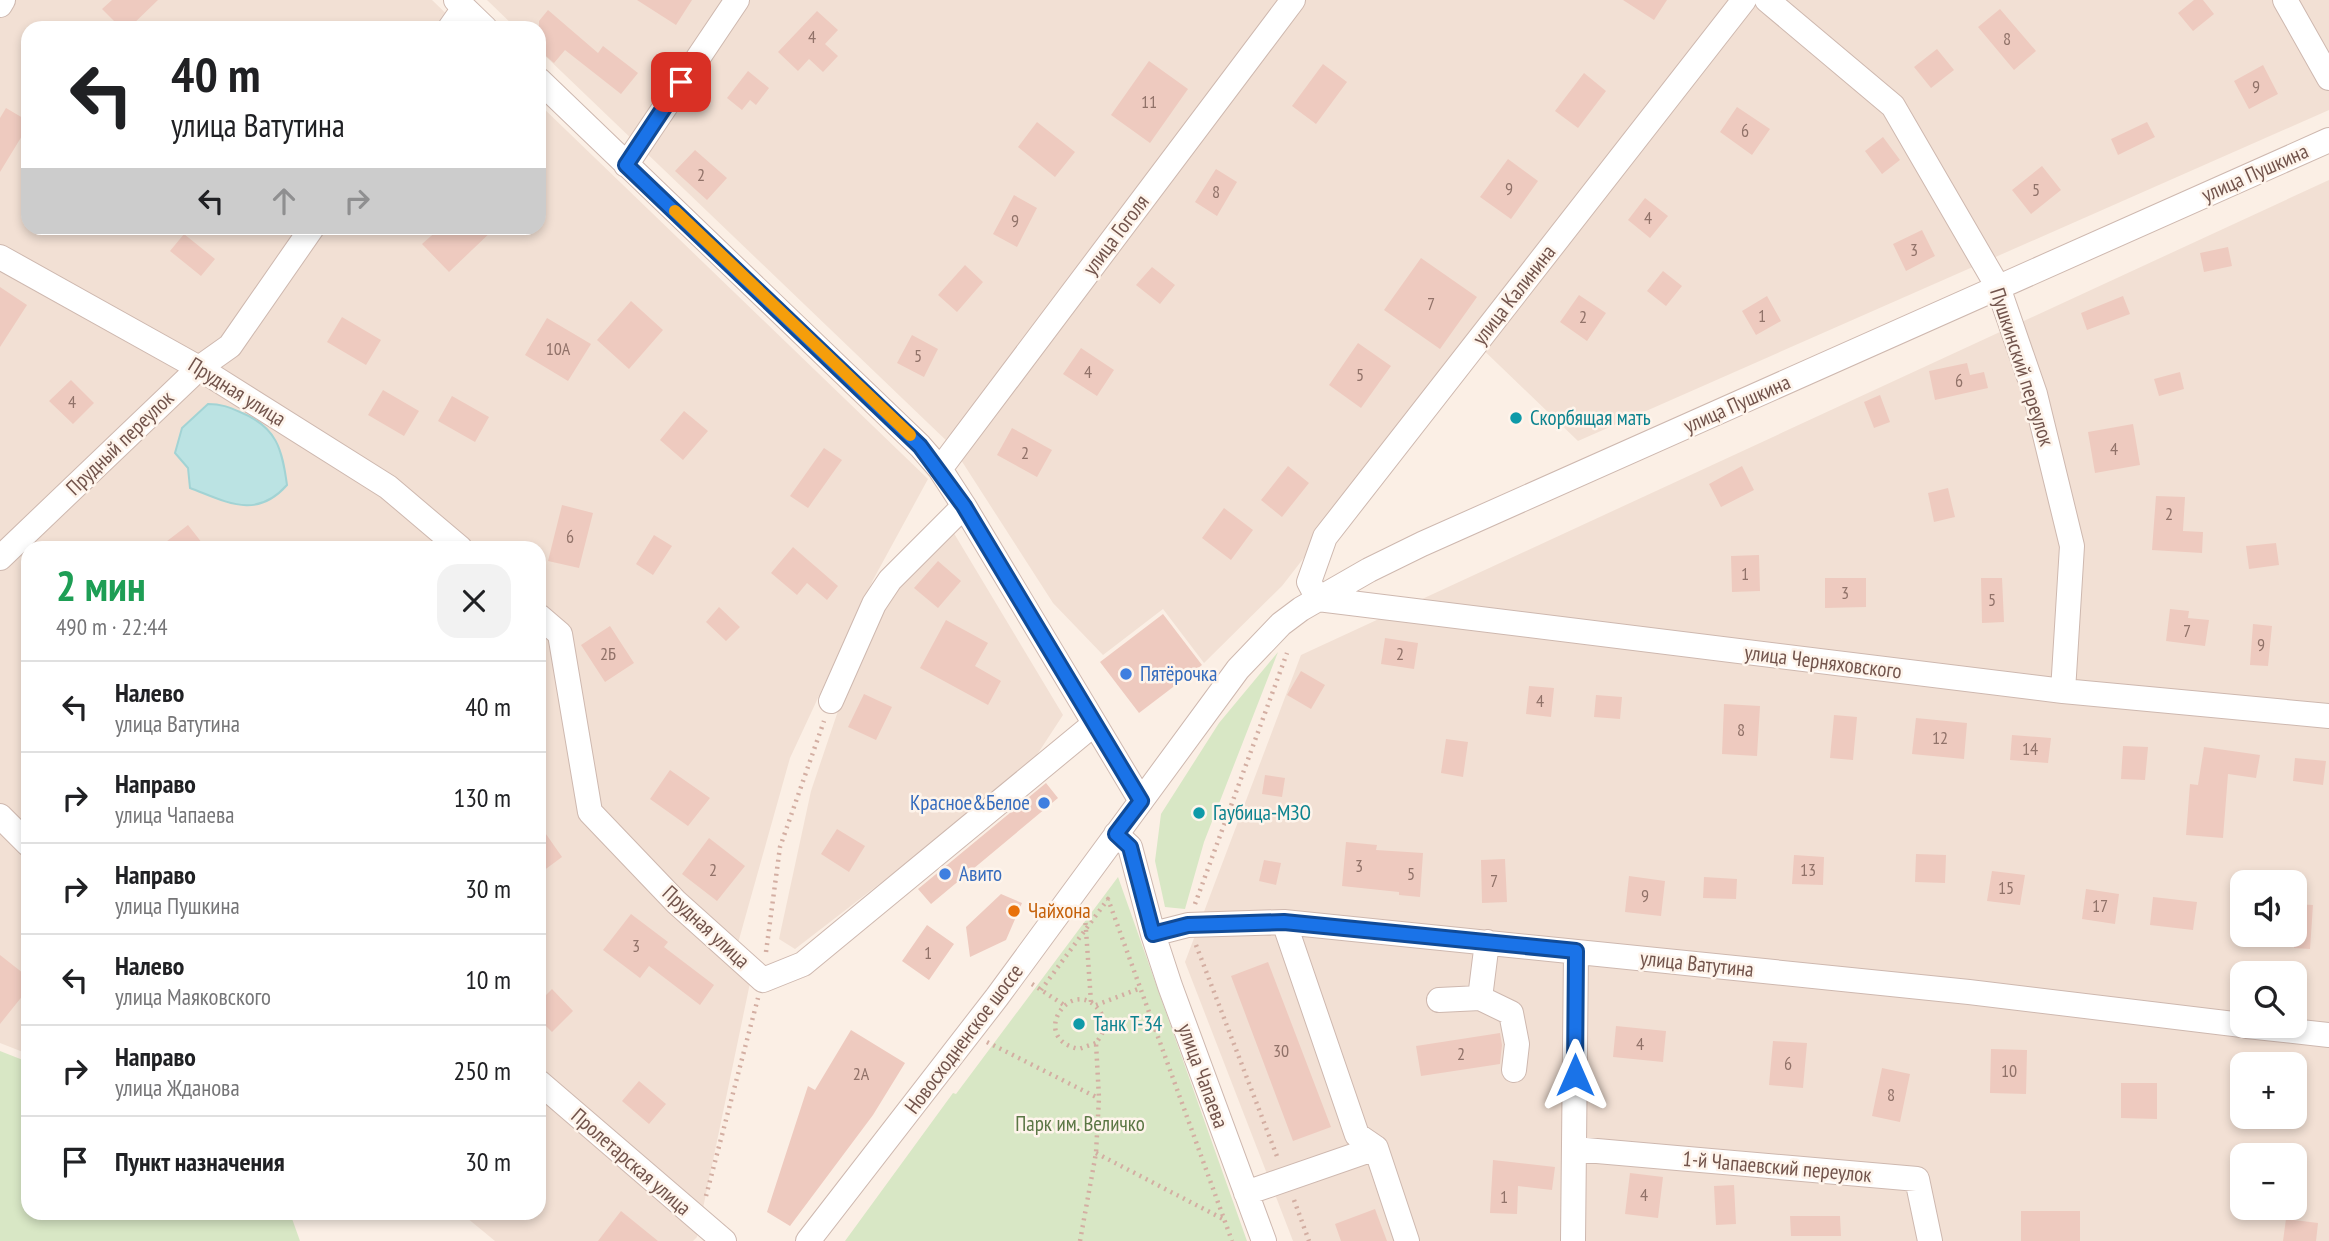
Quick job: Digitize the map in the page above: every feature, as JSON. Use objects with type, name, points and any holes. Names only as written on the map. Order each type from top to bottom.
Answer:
[{"type":"street","points":[[0,5],[3,0]]},
{"type":"street","points":[[626,165],[737,0]]},
{"type":"street","name":"улица Гоголя","points":[[940,470],[1293,0]]},
{"type":"street","name":"улица Калинина","points":[[1318,599],[1309,582],[1325,537],[1744,0]]},
{"type":"street","name":"Пушкинский переулок","points":[[1767,0],[1893,106],[1998,287],[2035,394],[2072,546],[2063,691]]},
{"type":"street","points":[[2285,0],[2329,78]]},
{"type":"street","points":[[453,21],[460,4],[478,21]]},
{"type":"street","points":[[546,87],[920,446],[940,470],[1141,801]]},
{"type":"street","name":"улица Пушкина","points":[[1116,834],[1238,669],[1281,624],[1318,599],[1422,544],[2329,140]]},
{"type":"street","name":"Прудный переулок","points":[[0,558],[199,368],[230,346],[307,235]]},
{"type":"street","name":"Прудная улица","points":[[0,257],[199,368],[388,487],[452,541]]},
{"type":"street","points":[[831,701],[874,604],[890,580],[964,506]]},
{"type":"street","name":"улица Черняховского","points":[[1318,599],[2063,691],[2329,716]]},
{"type":"street","name":"Прудная улица","points":[[546,622],[560,634],[590,813],[676,902],[763,980],[803,964],[1094,724]]},
{"type":"street","points":[[0,816],[21,837]]},
{"type":"street","name":"Новосходненское шоссе","points":[[808,1241],[997,997],[1116,834]]},
{"type":"street","name":"улица Чапаева","points":[[1116,834],[1130,847],[1153,934],[1264,1241]]},
{"type":"street","points":[[1284,922],[1357,1135],[1376,1148],[1407,1241]]},
{"type":"street","name":"улица Ватутина","points":[[1153,934],[1188,925],[1284,922],[1969,992],[2230,1024]]},
{"type":"street","points":[[1480,998],[1487,942]]},
{"type":"street","points":[[1573,1241],[1576,951]]},
{"type":"street","points":[[1439,1000],[1480,998],[1511,1013],[1517,1044],[1514,1070]]},
{"type":"street","points":[[2307,1033],[2329,1035]]},
{"type":"street","name":"Пролетарская улица","points":[[546,1088],[724,1241]]},
{"type":"street","points":[[1246,1193],[1376,1148]]},
{"type":"street","name":"1-й Чапаевский переулок","points":[[1574,1149],[1917,1179],[1930,1241]]},
{"type":"path","points":[[1290,643],[1188,925],[1309,1241]]},
{"type":"path","points":[[1079,884],[1085,906],[1094,1004],[1104,1018],[1104,1026],[1102,1036],[1096,1043],[1079,1049],[1063,1043],[1055,1028],[1058,1012],[1064,1005],[1083,1000],[1094,1004],[1168,978]]},
{"type":"path","points":[[1041,990],[1108,900],[1232,1241]]},
{"type":"path","points":[[1027,981],[1064,1005]]},
{"type":"path","points":[[983,1040],[1099,1098]]},
{"type":"path","points":[[1080,1241],[1096,1153],[1099,1098],[1096,1043]]},
{"type":"path","points":[[1096,1153],[1225,1220]]},
{"type":"shaded area","points":[[0,0],[432,0],[454,21],[21,21],[21,235],[546,235],[546,111],[928,479],[873,580],[790,758],[731,968],[750,983],[697,1237],[693,1241],[495,1241],[470,1220],[546,1220],[546,541],[21,541],[21,1051],[0,1043]]},
{"type":"shaded area","points":[[487,0],[2329,0],[2329,110],[1578,441],[1473,340],[1282,586],[1204,663],[1163,609],[1103,655],[1053,603],[952,446],[546,57],[546,21],[509,21]]},
{"type":"shaded area","points":[[2329,180],[2329,1241],[1293,1241],[1185,962],[1301,655]]},
{"type":"shaded area","points":[[952,530],[1063,715],[1027,770],[795,949],[779,939],[811,791],[839,708],[892,589]]},
{"type":"green space","points":[[1278,652],[1204,842],[1185,909],[1165,907],[1155,861],[1161,814],[1219,723]]},
{"type":"green space","name":"Парк им. Величко","points":[[1118,877],[1247,1241],[845,1241],[953,1093],[956,1094]]},
{"type":"green space","points":[[0,1051],[21,1059],[21,1220],[292,1220],[300,1241],[0,1241]]},
{"type":"water","points":[[208,404],[225,406],[240,412],[270,432],[280,450],[287,485],[275,496],[264,502],[241,505],[190,488],[188,468],[175,453],[182,428]]},
{"type":"building","points":[[112,0],[158,0],[136,21],[114,21],[102,9]]},
{"type":"building","points":[[637,0],[692,0],[676,25]]},
{"type":"building","points":[[1623,0],[1667,0],[1654,20]]},
{"type":"building","points":[[2194,0],[2203,0],[2214,14],[2193,31],[2178,13]]},
{"type":"building","points":[[2000,9],[2036,51],[2014,70],[1978,27]]},
{"type":"building","points":[[548,10],[598,53],[603,46],[638,73],[621,94],[565,50],[554,63],[546,56],[546,21],[539,21]]},
{"type":"building","points":[[817,11],[838,30],[825,44],[838,56],[823,72],[809,59],[798,71],[778,52]]},
{"type":"building","points":[[1937,49],[1954,70],[1931,88],[1914,67]]},
{"type":"building","points":[[1149,61],[1188,89],[1150,143],[1111,115]]},
{"type":"building","points":[[1323,64],[1347,82],[1316,124],[1292,106]]},
{"type":"building","points":[[2263,65],[2278,94],[2249,109],[2234,81]]},
{"type":"building","points":[[748,71],[769,88],[756,105],[750,100],[742,110],[727,98]]},
{"type":"building","points":[[1584,73],[1606,91],[1578,128],[1555,111]]},
{"type":"building","points":[[1737,107],[1770,129],[1752,155],[1720,132]]},
{"type":"building","points":[[6,108],[21,117],[21,138],[0,172],[0,118]]},
{"type":"building","points":[[1037,122],[1075,152],[1055,177],[1018,147]]},
{"type":"building","points":[[2147,122],[2155,137],[2118,155],[2111,139]]},
{"type":"building","points":[[1883,137],[1900,160],[1882,174],[1865,151]]},
{"type":"building","points":[[695,150],[727,178],[707,200],[675,171]]},
{"type":"building","points":[[1508,159],[1538,181],[1511,219],[1480,197]]},
{"type":"building","points":[[2042,166],[2061,190],[2031,214],[2012,190]]},
{"type":"building","points":[[1216,169],[1237,182],[1217,216],[1195,202]]},
{"type":"building","points":[[1014,195],[1037,208],[1017,247],[993,234]]},
{"type":"building","points":[[1645,198],[1668,216],[1650,238],[1628,220]]},
{"type":"building","points":[[1922,230],[1935,256],[1906,271],[1893,244]]},
{"type":"building","points":[[185,235],[215,259],[201,276],[170,251]]},
{"type":"building","points":[[432,235],[488,235],[449,272],[422,244]]},
{"type":"building","points":[[2228,247],[2232,266],[2204,272],[2200,253]]},
{"type":"building","points":[[1421,258],[1477,297],[1440,349],[1384,310]]},
{"type":"building","points":[[965,265],[983,282],[957,312],[938,295]]},
{"type":"building","points":[[1152,267],[1175,285],[1160,304],[1136,285]]},
{"type":"building","points":[[1663,271],[1682,286],[1666,306],[1647,291]]},
{"type":"building","points":[[0,287],[27,305],[0,347]]},
{"type":"building","points":[[1579,295],[1606,313],[1587,341],[1560,322]]},
{"type":"building","points":[[1767,296],[1781,321],[1756,335],[1742,311]]},
{"type":"building","points":[[2123,296],[2130,314],[2087,330],[2081,313]]},
{"type":"building","points":[[631,301],[663,330],[629,369],[597,340]]},
{"type":"building","points":[[342,317],[381,340],[366,365],[327,342]]},
{"type":"building","points":[[547,318],[591,344],[568,381],[525,355]]},
{"type":"building","points":[[912,335],[938,349],[924,377],[897,363]]},
{"type":"building","points":[[1358,343],[1391,366],[1361,408],[1329,385]]},
{"type":"building","points":[[1081,348],[1114,370],[1097,396],[1063,374]]},
{"type":"building","points":[[1967,363],[1970,375],[1984,372],[1988,388],[1935,400],[1929,371]]},
{"type":"building","points":[[2180,372],[2184,389],[2159,396],[2154,379]]},
{"type":"building","points":[[71,380],[94,403],[73,424],[49,401]]},
{"type":"building","points":[[383,390],[419,411],[404,436],[368,415]]},
{"type":"building","points":[[1880,395],[1890,422],[1874,428],[1864,402]]},
{"type":"building","points":[[452,396],[489,417],[475,442],[438,421]]},
{"type":"building","points":[[684,411],[708,431],[683,460],[660,440]]},
{"type":"building","points":[[2133,424],[2140,465],[2095,473],[2088,432]]},
{"type":"building","points":[[1012,428],[1052,450],[1037,477],[997,455]]},
{"type":"building","points":[[824,448],[842,460],[808,508],[790,496]]},
{"type":"building","points":[[1288,466],[1309,483],[1282,517],[1261,500]]},
{"type":"building","points":[[1742,466],[1754,490],[1721,507],[1709,484]]},
{"type":"building","points":[[1948,488],[1955,517],[1934,522],[1928,493]]},
{"type":"building","points":[[2156,496],[2185,497],[2183,531],[2203,532],[2202,553],[2152,550]]},
{"type":"building","points":[[562,505],[593,513],[579,568],[548,561]]},
{"type":"building","points":[[1224,508],[1253,530],[1231,560],[1202,538]]},
{"type":"building","points":[[188,525],[201,541],[167,541]]},
{"type":"building","points":[[654,535],[672,546],[653,575],[636,564]]},
{"type":"building","points":[[2276,543],[2279,565],[2249,569],[2246,546]]},
{"type":"building","points":[[793,547],[838,586],[827,600],[807,583],[797,595],[771,573]]},
{"type":"building","points":[[1759,555],[1760,591],[1732,592],[1731,556]]},
{"type":"building","points":[[938,561],[961,581],[938,608],[914,588]]},
{"type":"building","points":[[1825,578],[1866,578],[1866,607],[1825,608]]},
{"type":"building","points":[[1981,578],[2002,578],[2004,622],[1982,623]]},
{"type":"building","points":[[719,607],[740,627],[726,641],[706,622]]},
{"type":"building","points":[[2170,609],[2189,611],[2188,618],[2209,620],[2205,646],[2166,641]]},
{"type":"building","points":[[1163,614],[1202,665],[1139,713],[1100,662]]},
{"type":"building","points":[[946,620],[988,643],[975,666],[1001,681],[988,705],[920,668]]},
{"type":"building","points":[[2253,624],[2272,626],[2268,666],[2250,665]]},
{"type":"building","points":[[610,626],[634,663],[605,682],[581,645]]},
{"type":"building","points":[[1385,638],[1418,643],[1414,669],[1381,664]]},
{"type":"building","points":[[1301,671],[1325,685],[1311,709],[1287,695]]},
{"type":"building","points":[[1529,686],[1554,688],[1551,717],[1526,714]]},
{"type":"building","points":[[864,694],[892,707],[876,740],[848,727]]},
{"type":"building","points":[[1596,695],[1622,697],[1620,719],[1594,717]]},
{"type":"building","points":[[1724,704],[1760,706],[1757,756],[1722,754]]},
{"type":"building","points":[[1834,715],[1857,717],[1853,760],[1830,758]]},
{"type":"building","points":[[1916,718],[1967,723],[1964,759],[1912,754]]},
{"type":"building","points":[[2012,735],[2051,738],[2048,763],[2010,760]]},
{"type":"building","points":[[1446,739],[1468,742],[1463,777],[1441,773]]},
{"type":"building","points":[[2123,746],[2148,747],[2145,780],[2121,779]]},
{"type":"building","points":[[2204,747],[2260,755],[2256,778],[2228,774],[2223,838],[2186,835],[2190,784],[2198,785]]},
{"type":"building","points":[[2295,758],[2326,761],[2323,785],[2293,781]]},
{"type":"building","points":[[670,770],[710,798],[688,826],[650,799]]},
{"type":"building","points":[[1265,775],[1285,778],[1282,797],[1262,794]]},
{"type":"building","points":[[1046,783],[1058,798],[931,904],[918,889]]},
{"type":"building","points":[[837,829],[865,846],[849,872],[821,854]]},
{"type":"building","points":[[546,834],[562,857],[546,869]]},
{"type":"building","points":[[709,838],[745,866],[717,901],[682,874]]},
{"type":"building","points":[[1346,842],[1377,845],[1376,850],[1423,853],[1420,897],[1342,886]]},
{"type":"building","points":[[1916,854],[1946,855],[1945,883],[1915,882]]},
{"type":"building","points":[[1794,855],[1824,857],[1823,885],[1792,884]]},
{"type":"building","points":[[1505,859],[1507,902],[1482,903],[1481,860]]},
{"type":"building","points":[[1264,860],[1281,863],[1276,885],[1259,881]]},
{"type":"building","points":[[1992,871],[2025,875],[2020,905],[1987,901]]},
{"type":"building","points":[[1629,876],[1665,881],[1661,916],[1625,912]]},
{"type":"building","points":[[1704,877],[1737,879],[1736,899],[1703,898]]},
{"type":"building","points":[[2086,889],[2119,894],[2115,924],[2082,919]]},
{"type":"building","points":[[1001,894],[1022,903],[1006,940],[970,957],[966,927]]},
{"type":"building","points":[[2153,897],[2197,902],[2193,930],[2150,925]]},
{"type":"building","points":[[2307,905],[2313,905],[2310,949],[2294,948],[2307,947]]},
{"type":"building","points":[[631,914],[668,942],[664,947],[714,985],[700,1005],[649,966],[640,978],[603,950]]},
{"type":"building","points":[[927,925],[954,944],[929,980],[902,961]]},
{"type":"building","points":[[0,955],[21,972],[21,998],[0,1024]]},
{"type":"building","points":[[1268,962],[1331,1127],[1293,1141],[1231,976]]},
{"type":"building","points":[[552,989],[573,1011],[552,1032],[546,1026],[546,995]]},
{"type":"building","points":[[1616,1026],[1666,1031],[1663,1062],[1613,1057]]},
{"type":"building","points":[[851,1030],[905,1063],[873,1115],[790,1226],[767,1212],[808,1086],[815,1090]]},
{"type":"building","points":[[1500,1033],[1500,1064],[1421,1076],[1416,1046]]},
{"type":"building","points":[[1773,1041],[1807,1043],[1803,1088],[1769,1085]]},
{"type":"building","points":[[1991,1049],[2027,1050],[2026,1094],[1990,1093]]},
{"type":"building","points":[[1882,1068],[1910,1074],[1900,1122],[1872,1116]]},
{"type":"building","points":[[639,1081],[666,1104],[649,1124],[622,1101]]},
{"type":"building","points":[[2121,1083],[2157,1083],[2157,1119],[2121,1118]]},
{"type":"building","points":[[1493,1160],[1555,1167],[1552,1190],[1518,1186],[1517,1214],[1490,1213]]},
{"type":"building","points":[[1630,1173],[1663,1177],[1658,1218],[1625,1214]]},
{"type":"building","points":[[1734,1185],[1736,1224],[1716,1225],[1714,1186]]},
{"type":"building","points":[[1375,1209],[1387,1241],[1341,1241],[1335,1224]]},
{"type":"building","points":[[621,1211],[658,1241],[598,1241]]},
{"type":"building","points":[[2021,1211],[2080,1211],[2080,1241],[2021,1241]]},
{"type":"building","points":[[1790,1216],[1840,1216],[1841,1236],[1791,1236]]},
{"type":"building","points":[[2286,1220],[2318,1223],[2316,1241],[2283,1241]]},
{"type":"slow traffic","points":[[675,211],[910,435]]},
{"type":"place","name":"Скорбящая мать","points":[[1516,418]]},
{"type":"place","name":"Пятёрочка","points":[[1126,674]]},
{"type":"place","name":"Красное&Белое","points":[[1044,803]]},
{"type":"place","name":"Гаубица-МЗО","points":[[1199,813]]},
{"type":"place","name":"Авито","points":[[945,874]]},
{"type":"place","name":"Чайхона","points":[[1014,911]]},
{"type":"place","name":"Танк Т-34","points":[[1079,1024]]},
{"type":"route","points":[[681,82],[626,165],[920,446],[940,470],[1141,801],[1116,834],[1130,847],[1153,934],[1188,925],[1284,922],[1576,951],[1575,1075]]}]
